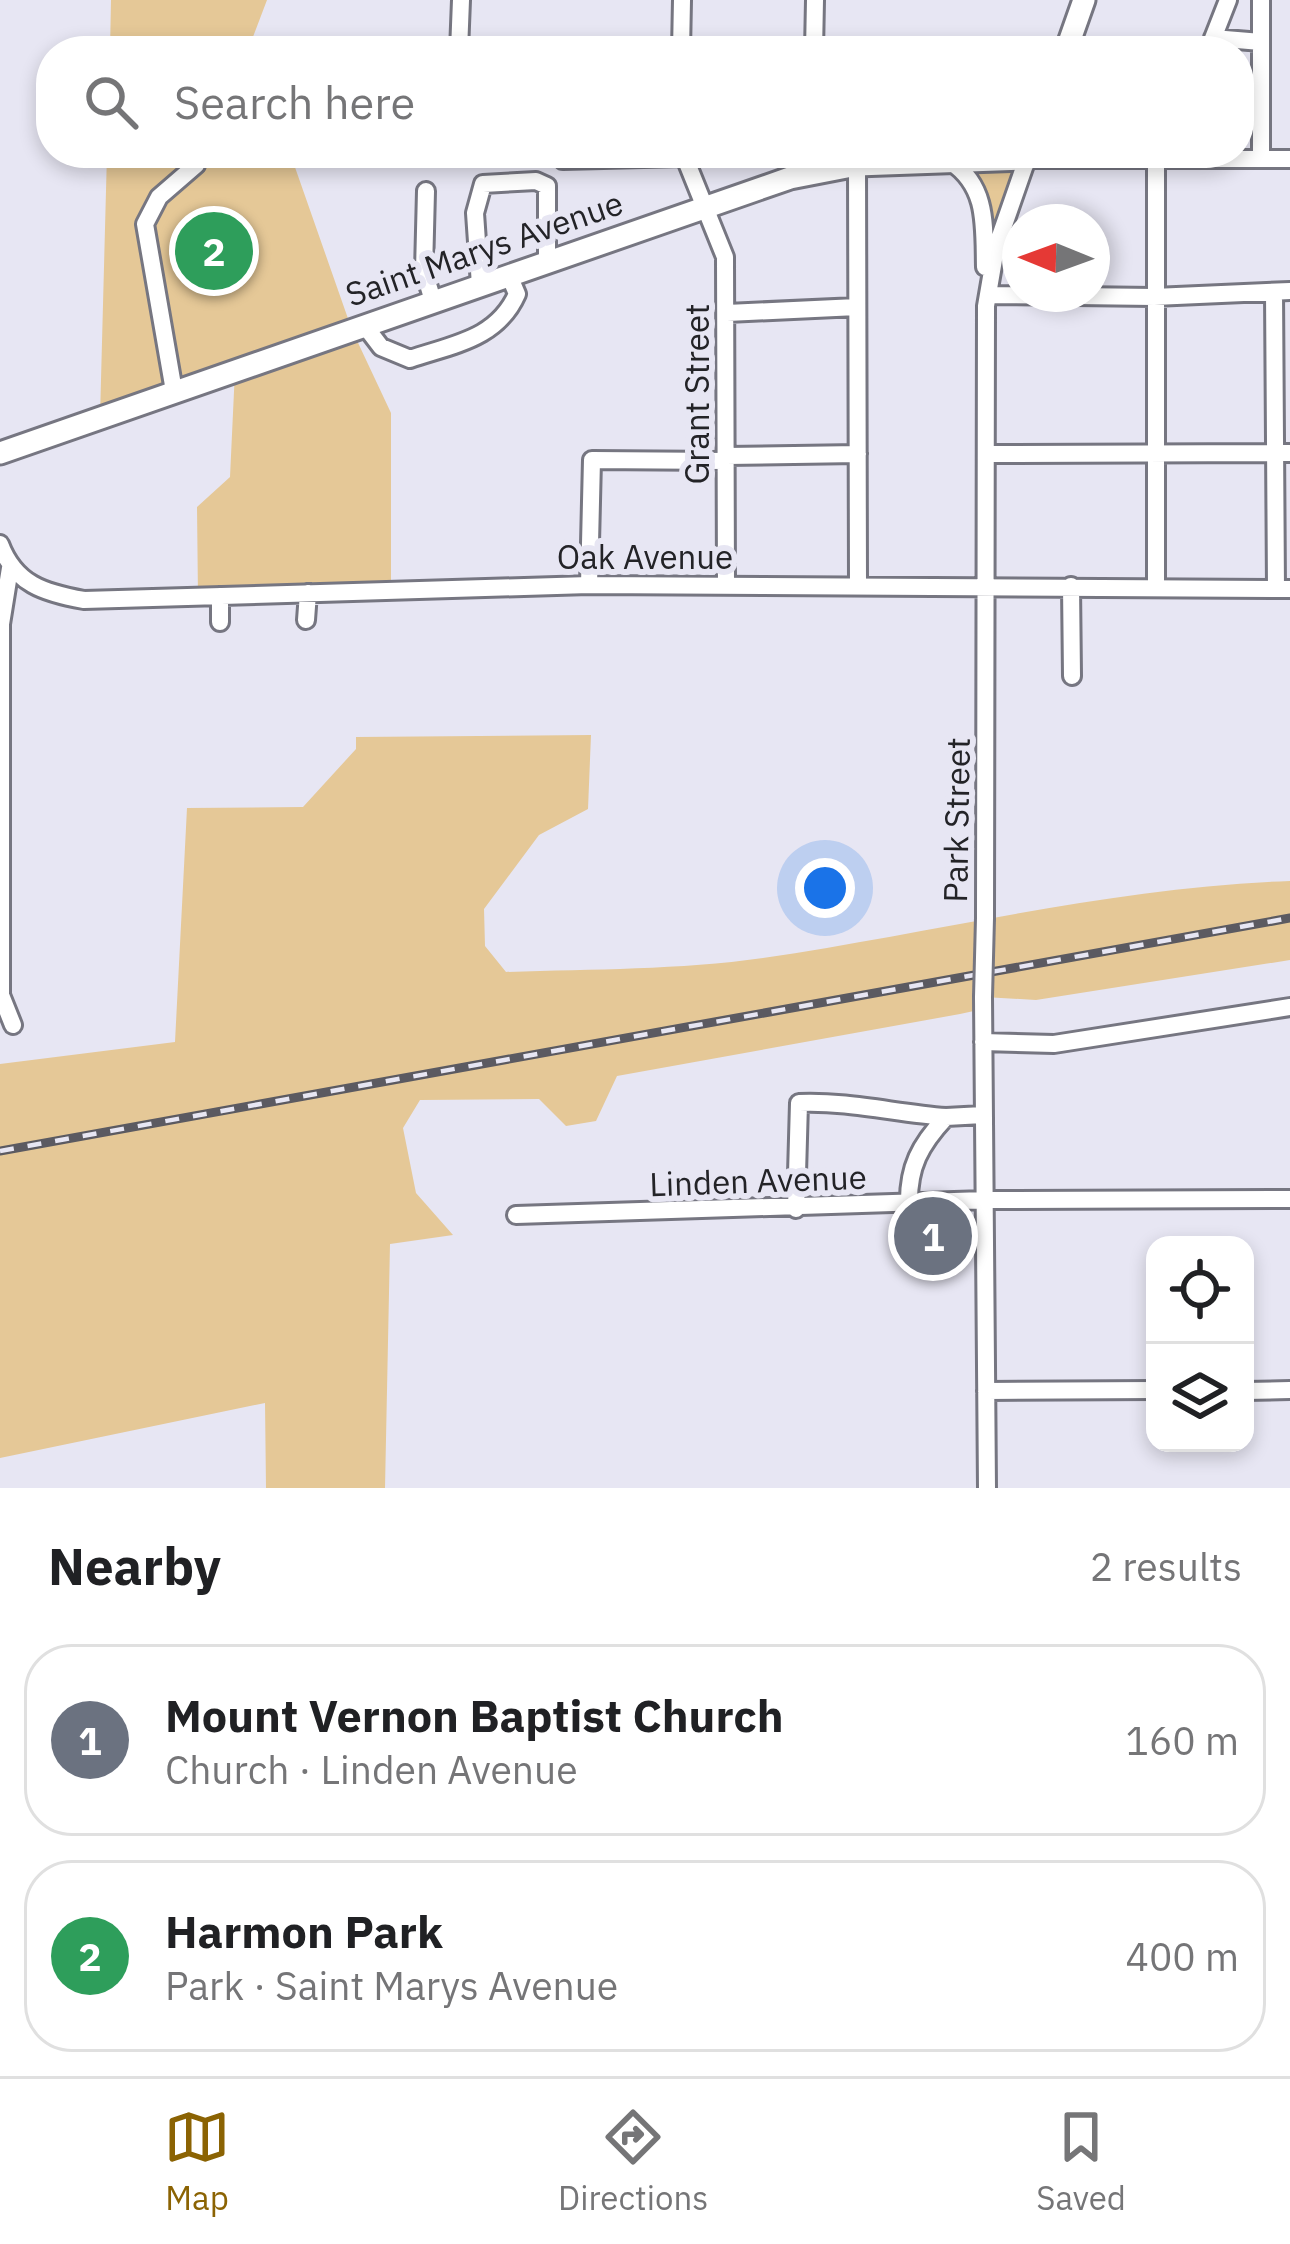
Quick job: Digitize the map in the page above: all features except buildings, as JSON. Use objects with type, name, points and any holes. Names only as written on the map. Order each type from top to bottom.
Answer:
[{"type":"main road","points":[[1071,36],[1084,0]]},
{"type":"main road","name":"Saint Marys Avenue","points":[[0,453],[802,168]]},
{"type":"street","points":[[460,36],[461,0]]},
{"type":"street","points":[[682,0],[682,36]]},
{"type":"street","points":[[814,36],[815,0]]},
{"type":"street","points":[[1214,36],[1228,0]]},
{"type":"street","points":[[1261,0],[1261,159]]},
{"type":"street","points":[[1254,42],[1261,42]]},
{"type":"street","name":"Saint Marys Avenue","points":[[1254,159],[1290,159]]},
{"type":"street","points":[[174,391],[145,224],[159,197],[193,168]]},
{"type":"street","name":"Grant Street","points":[[689,168],[725,257],[726,586]]},
{"type":"street","points":[[856,168],[858,586]]},
{"type":"street","points":[[960,168],[971,176],[981,200],[987,301],[1282,291],[1283,589]]},
{"type":"street","name":"Park Street","points":[[987,1488],[983,998],[989,585],[987,301],[996,248],[1024,168]]},
{"type":"street","points":[[1156,587],[1154,297],[1163,168]]},
{"type":"street","points":[[480,285],[475,213],[483,184],[536,181],[547,186],[547,261]]},
{"type":"street","points":[[426,191],[424,271],[433,302]]},
{"type":"street","points":[[364,326],[382,346],[410,359],[490,332],[506,318],[517,294],[509,275]]},
{"type":"street","points":[[727,314],[857,308]]},
{"type":"street","points":[[988,454],[1284,453]]},
{"type":"street","points":[[589,585],[592,460],[858,454]]},
{"type":"street","points":[[0,544],[10,568],[1,624],[2,995],[13,1025]]},
{"type":"street","name":"Oak Avenue","points":[[10,568],[29,585],[84,600],[589,585],[1283,589]]},
{"type":"street","points":[[1071,586],[1072,676]]},
{"type":"street","points":[[306,620],[308,593]]},
{"type":"street","points":[[220,596],[220,622]]},
{"type":"street","points":[[983,1042],[1054,1044],[1290,1007]]},
{"type":"street","points":[[796,1209],[799,1102],[848,1101],[888,1112],[946,1117],[983,1115]]},
{"type":"street","points":[[909,1205],[913,1160],[946,1117]]},
{"type":"street","name":"Linden Avenue","points":[[516,1215],[985,1200],[1290,1199]]},
{"type":"street","points":[[986,1391],[1146,1390]]},
{"type":"street","points":[[1254,1390],[1290,1390]]},
{"type":"shaded area","points":[[111,0],[267,0],[253,36],[110,36]]},
{"type":"shaded area","points":[[107,168],[295,168],[352,330],[391,413],[391,590],[198,597],[197,507],[230,477],[235,370],[100,418]]},
{"type":"shaded area","points":[[956,168],[1024,168],[1011,204],[1002,204],[1002,231],[996,248],[981,200]]},
{"type":"shaded area","points":[[591,735],[588,809],[539,835],[484,909],[485,946],[506,972],[731,962],[1092,901],[1290,881],[1290,960],[1036,1000],[984,997],[983,1009],[960,1014],[617,1076],[596,1121],[566,1126],[539,1099],[420,1100],[403,1128],[416,1193],[453,1235],[390,1244],[385,1488],[266,1488],[265,1403],[0,1458],[0,1064],[175,1042],[187,808],[303,807],[356,749],[356,737]]},
{"type":"railway","points":[[0,1151],[1290,918]]},
{"type":"place","name":"Harmon Park","points":[[214,251]]},
{"type":"place","name":"Mount Vernon Baptist Church","points":[[933,1236]]}]
